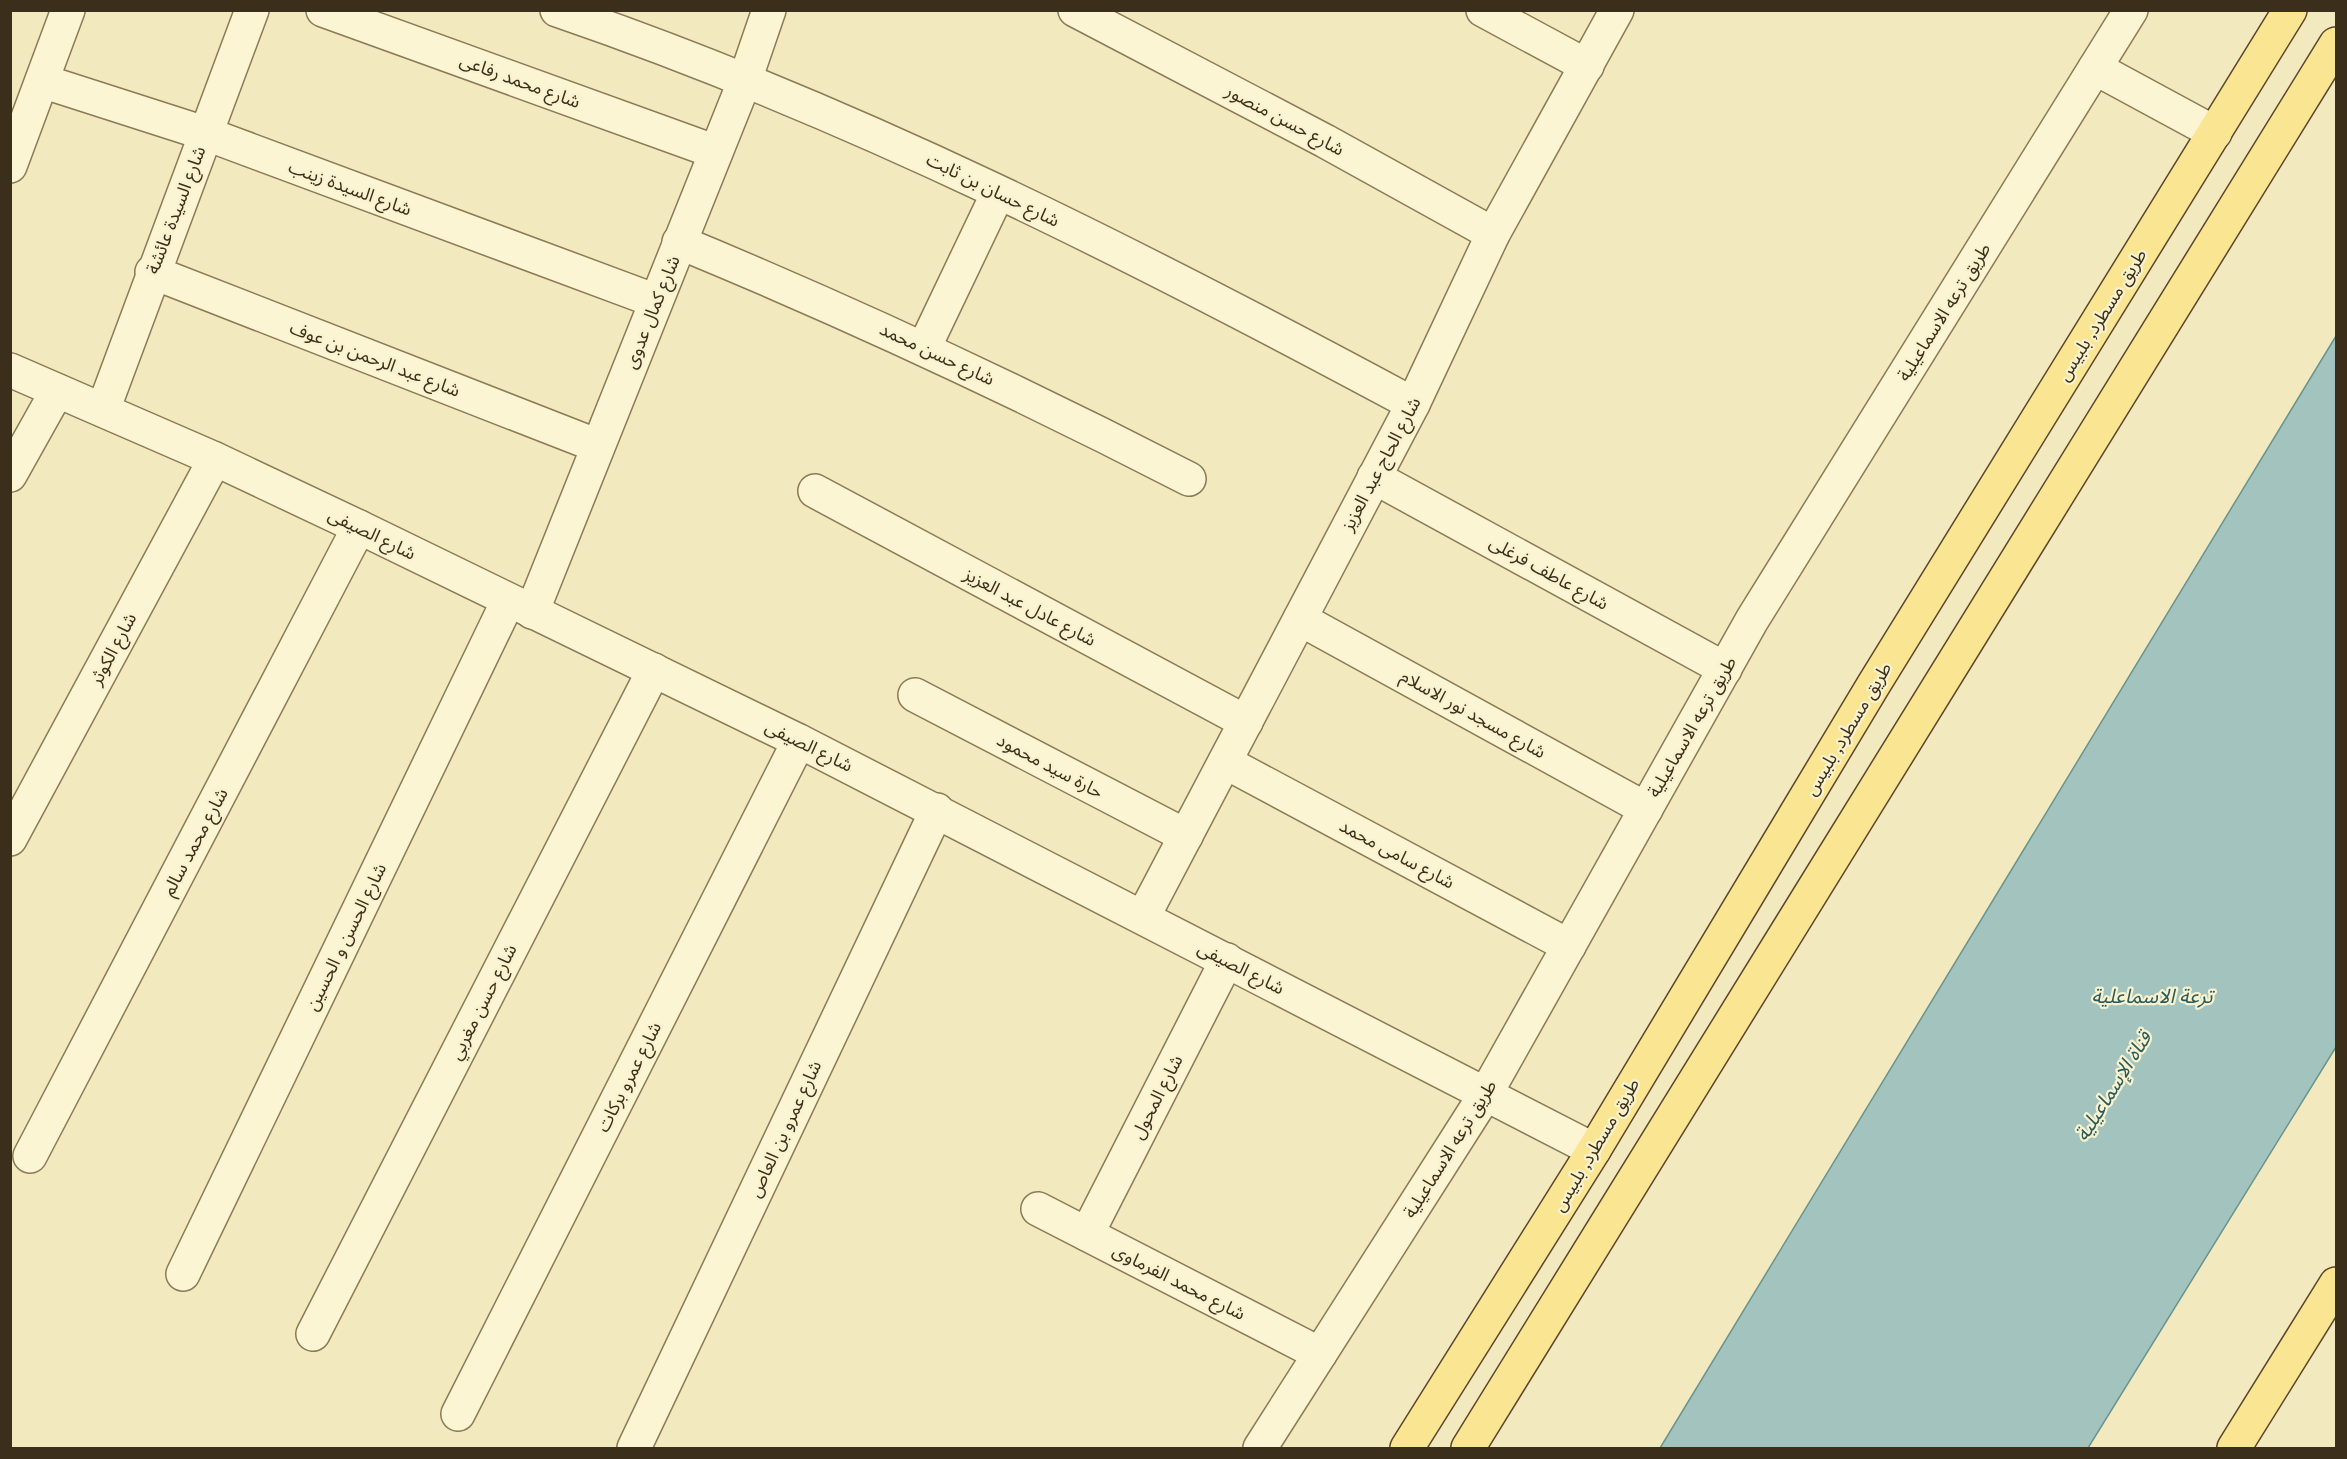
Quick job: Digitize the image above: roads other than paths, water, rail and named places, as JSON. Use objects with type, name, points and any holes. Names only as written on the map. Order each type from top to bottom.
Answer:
[{"type":"main road","name":"طريق مسطرد, بلبيس","points":[[1407,1449],[1594,1150],[1874,684],[2290,10]]},
{"type":"main road","points":[[1468,1449],[2337,44]]},
{"type":"main road","points":[[2234,1449],[2337,1284]]},
{"type":"street","points":[[10,166],[68,10]]},
{"type":"street","name":"شارع السيدة عائشة","points":[[103,410],[152,272],[252,10]]},
{"type":"street","name":"شارع محمد رفاعى","points":[[323,10],[716,152]]},
{"type":"street","name":"شارع حسان بن ثابت","points":[[557,10],[657,45],[897,144],[1168,275],[1413,404]]},
{"type":"street","name":"شارع كمال عدوى","points":[[520,606],[598,446],[745,80],[769,10]]},
{"type":"street","name":"شارع حسن منصور","points":[[1075,10],[1325,141],[1493,234]]},
{"type":"street","points":[[1483,10],[1587,66]]},
{"type":"street","name":"شارع الحاج عبد العزيز","points":[[1143,917],[1413,404],[1493,234],[1617,10]]},
{"type":"street","name":"طريق ترعه الاسماعيلية","points":[[1260,1449],[1485,1095],[1752,620],[2131,10]]},
{"type":"street","points":[[2095,68],[2215,133]]},
{"type":"street","name":"شارع السيدة زينب","points":[[42,81],[204,133],[656,301]]},
{"type":"street","points":[[924,348],[998,193]]},
{"type":"street","name":"شارع حسن محمد","points":[[680,242],[803,293],[924,348],[1058,411],[1189,479]]},
{"type":"street","name":"شارع عبد الرحمن بن عوف","points":[[152,272],[598,446]]},
{"type":"street","name":"شارع الصيفى","points":[[10,370],[215,459],[799,741],[1594,1150]]},
{"type":"street","points":[[10,475],[57,391]]},
{"type":"street","name":"شارع الكوثر","points":[[10,839],[215,459]]},
{"type":"street","name":"شارع عاطف فرغلى","points":[[1374,477],[1725,669]]},
{"type":"street","name":"شارع عادل عبد العزيز","points":[[815,491],[1246,722]]},
{"type":"street","name":"شارع محمد سالم","points":[[30,1156],[359,527]]},
{"type":"street","name":"شارع الحسن و الحسين","points":[[183,1274],[520,606]]},
{"type":"street","name":"شارع مسجد نور الاسلام","points":[[1300,619],[1646,809]]},
{"type":"street","name":"شارع حسن مغربي","points":[[313,1334],[654,670]]},
{"type":"street","name":"حارة سيد محمود","points":[[915,695],[1186,836]]},
{"type":"street","name":"شارع عمرو بركات","points":[[458,1414],[799,741]]},
{"type":"street","name":"شارع سامى محمد","points":[[1225,762],[1569,946]]},
{"type":"street","name":"شارع عمرو بن العاص","points":[[634,1449],[937,810]]},
{"type":"street","name":"شارع المحول","points":[[1087,1234],[1227,960]]},
{"type":"street","name":"شارع محمد الفرماوى","points":[[1038,1209],[1320,1354]]},
{"type":"water","name":"ترعة الاسماعلية","points":[[2336,336],[2336,1047],[2088,1448],[1660,1448]]},
{"type":"water label","name":"قناة الإسماعيلية","points":[[2113,1086]]}]
